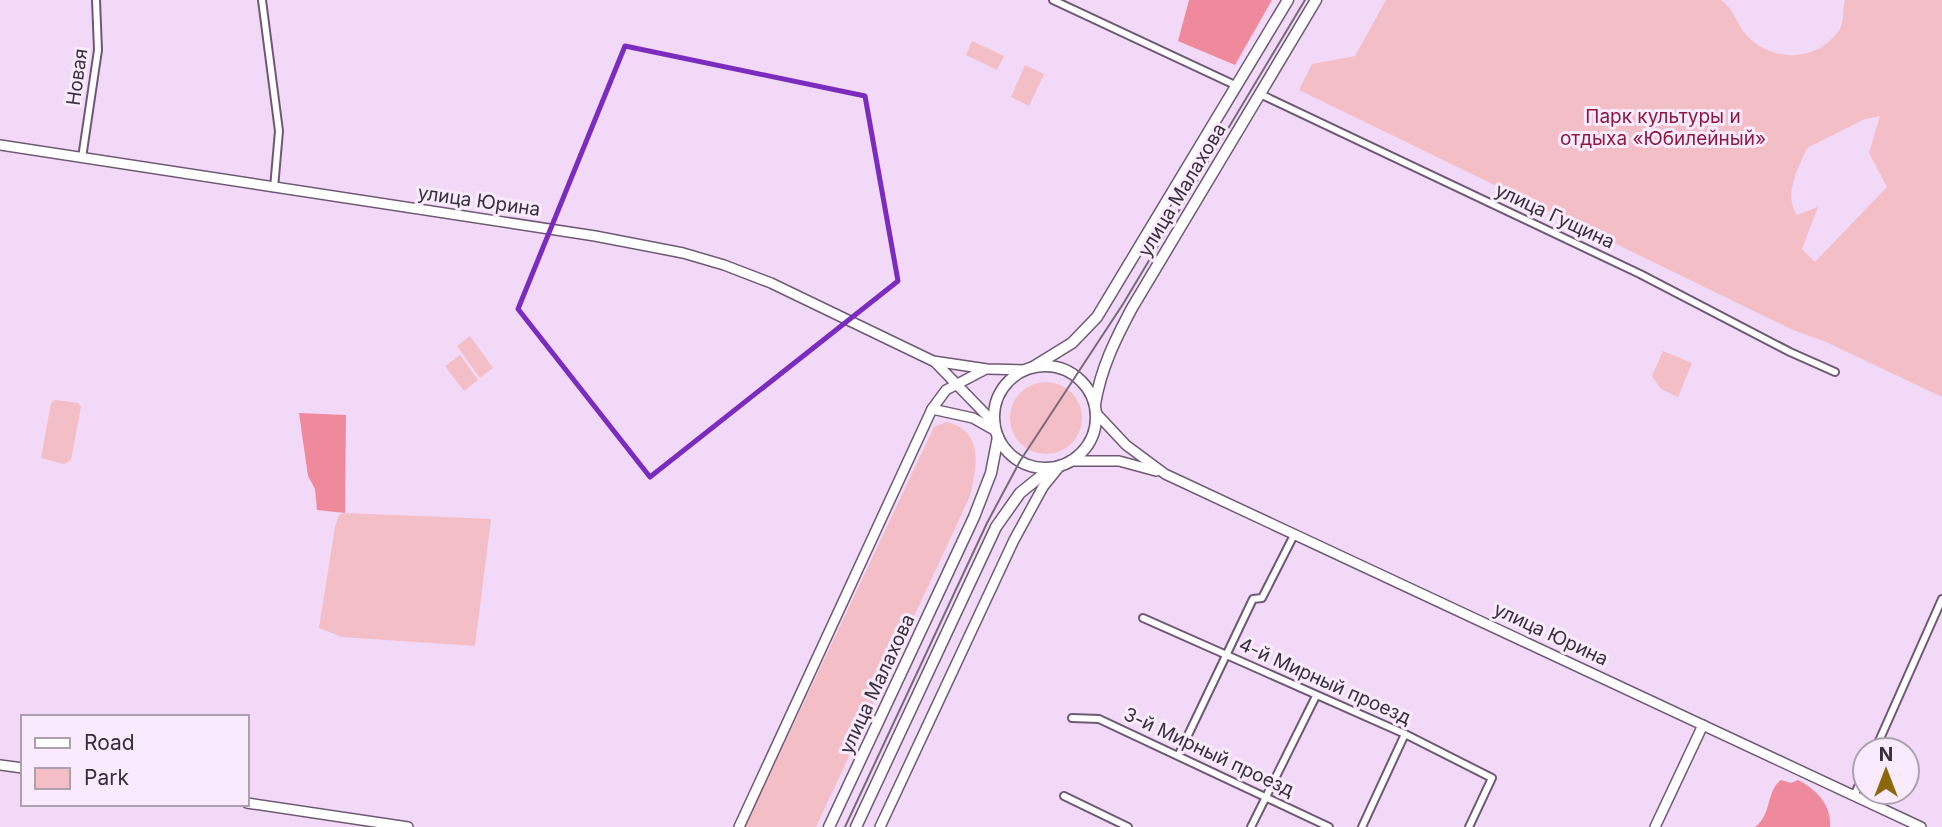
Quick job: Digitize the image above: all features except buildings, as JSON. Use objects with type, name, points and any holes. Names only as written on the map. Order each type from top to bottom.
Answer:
[{"type":"main road","name":"улица Малахова","points":[[1029,369],[1072,343],[1097,317],[1288,0]]},
{"type":"main road","name":"улица Малахова","points":[[1095,409],[1100,375],[1114,341],[1316,0]]},
{"type":"main road","name":"улица Юрина","points":[[0,145],[595,236],[683,253],[771,284],[933,361],[987,369],[1029,369]]},
{"type":"main road","name":"улица Юрина","points":[[933,361],[957,383],[996,431]]},
{"type":"main road","points":[[856,827],[996,527],[1020,492],[1090,441],[1095,409],[1088,388],[1071,373],[1053,367],[1029,369],[1001,392],[996,431]]},
{"type":"main road","points":[[739,827],[932,409],[946,390],[987,369]]},
{"type":"main road","points":[[932,409],[973,418],[996,431],[1020,461],[1060,465]]},
{"type":"main road","name":"улица Юрина","points":[[1095,409],[1126,445],[1165,474]]},
{"type":"main road","name":"улица Малахова","points":[[829,827],[974,517],[991,473],[996,431]]},
{"type":"main road","name":"улица Юрина","points":[[1060,465],[1119,461],[1165,474],[1851,795]]},
{"type":"main road","points":[[880,827],[1019,530],[1043,487],[1060,465]]},
{"type":"main road","points":[[1655,827],[1703,725]]},
{"type":"main road","points":[[0,765],[21,768]]},
{"type":"main road","points":[[248,803],[408,827]]},
{"type":"main road","name":"улица Юрина","points":[[1876,806],[1922,827]]},
{"type":"street","name":"Новая","points":[[82,159],[98,50],[96,0]]},
{"type":"street","points":[[262,0],[279,131],[274,188]]},
{"type":"street","points":[[1053,0],[1237,86]]},
{"type":"street","name":"улица Гущина","points":[[1260,94],[1628,268],[1790,352],[1835,372]]},
{"type":"street","points":[[1179,754],[1253,599],[1262,598],[1294,534]]},
{"type":"street","points":[[1881,736],[1942,599]]},
{"type":"street","name":"4-й Мирный проезд","points":[[1143,618],[1405,734],[1492,778],[1469,827]]},
{"type":"street","points":[[1251,827],[1317,696]]},
{"type":"street","name":"3-й Мирный проезд","points":[[1072,718],[1099,719],[1179,754],[1329,827]]},
{"type":"street","points":[[1362,827],[1405,734]]},
{"type":"street","points":[[1064,796],[1128,827]]},
{"type":"highlighted area","points":[[625,46],[865,96],[898,281],[650,477],[518,309]]},
{"type":"green space","name":"Парк культуры и отдыха «Юбилейный»","points":[[1386,0],[1721,0],[1753,41],[1765,49],[1790,55],[1816,50],[1838,32],[1845,0],[1942,0],[1942,397],[1826,342],[1793,330],[1299,90],[1312,64],[1355,56]],"holes":[[[1880,116],[1869,153],[1887,187],[1815,262],[1802,249],[1818,207],[1797,215],[1791,199],[1793,182],[1807,148],[1865,119]]]},
{"type":"green space","points":[[972,41],[1004,56],[997,70],[966,55]]},
{"type":"green space","points":[[1025,65],[1044,74],[1029,106],[1011,97]]},
{"type":"green space","points":[[470,336],[493,368],[480,378],[457,346]]},
{"type":"green space","points":[[1663,351],[1692,363],[1678,397],[1661,389],[1652,376]]},
{"type":"green space","points":[[460,355],[478,380],[464,391],[445,366]]},
{"type":"green space","points":[[1046,382],[1066,388],[1076,398],[1082,418],[1076,438],[1066,448],[1046,454],[1026,448],[1016,438],[1010,418],[1016,398],[1026,388]]},
{"type":"green space","points":[[55,400],[78,403],[81,407],[71,460],[64,464],[41,458],[51,403]]},
{"type":"green space","points":[[946,422],[958,426],[972,441],[976,462],[970,496],[816,827],[745,827],[934,427]]},
{"type":"green space","points":[[345,513],[491,519],[475,646],[342,637],[319,628],[335,527],[339,515]]},
{"type":"shaded area","points":[[1189,0],[1272,0],[1235,65],[1178,41]]},
{"type":"shaded area","points":[[299,413],[346,415],[345,513],[317,510],[315,489],[308,476]]},
{"type":"shaded area","points":[[1781,780],[1791,783],[1798,780],[1817,793],[1826,805],[1830,827],[1755,827],[1764,816],[1773,790]]},
{"type":"tram line","points":[[845,827],[987,523],[1020,461],[1123,304],[1305,0]]}]
